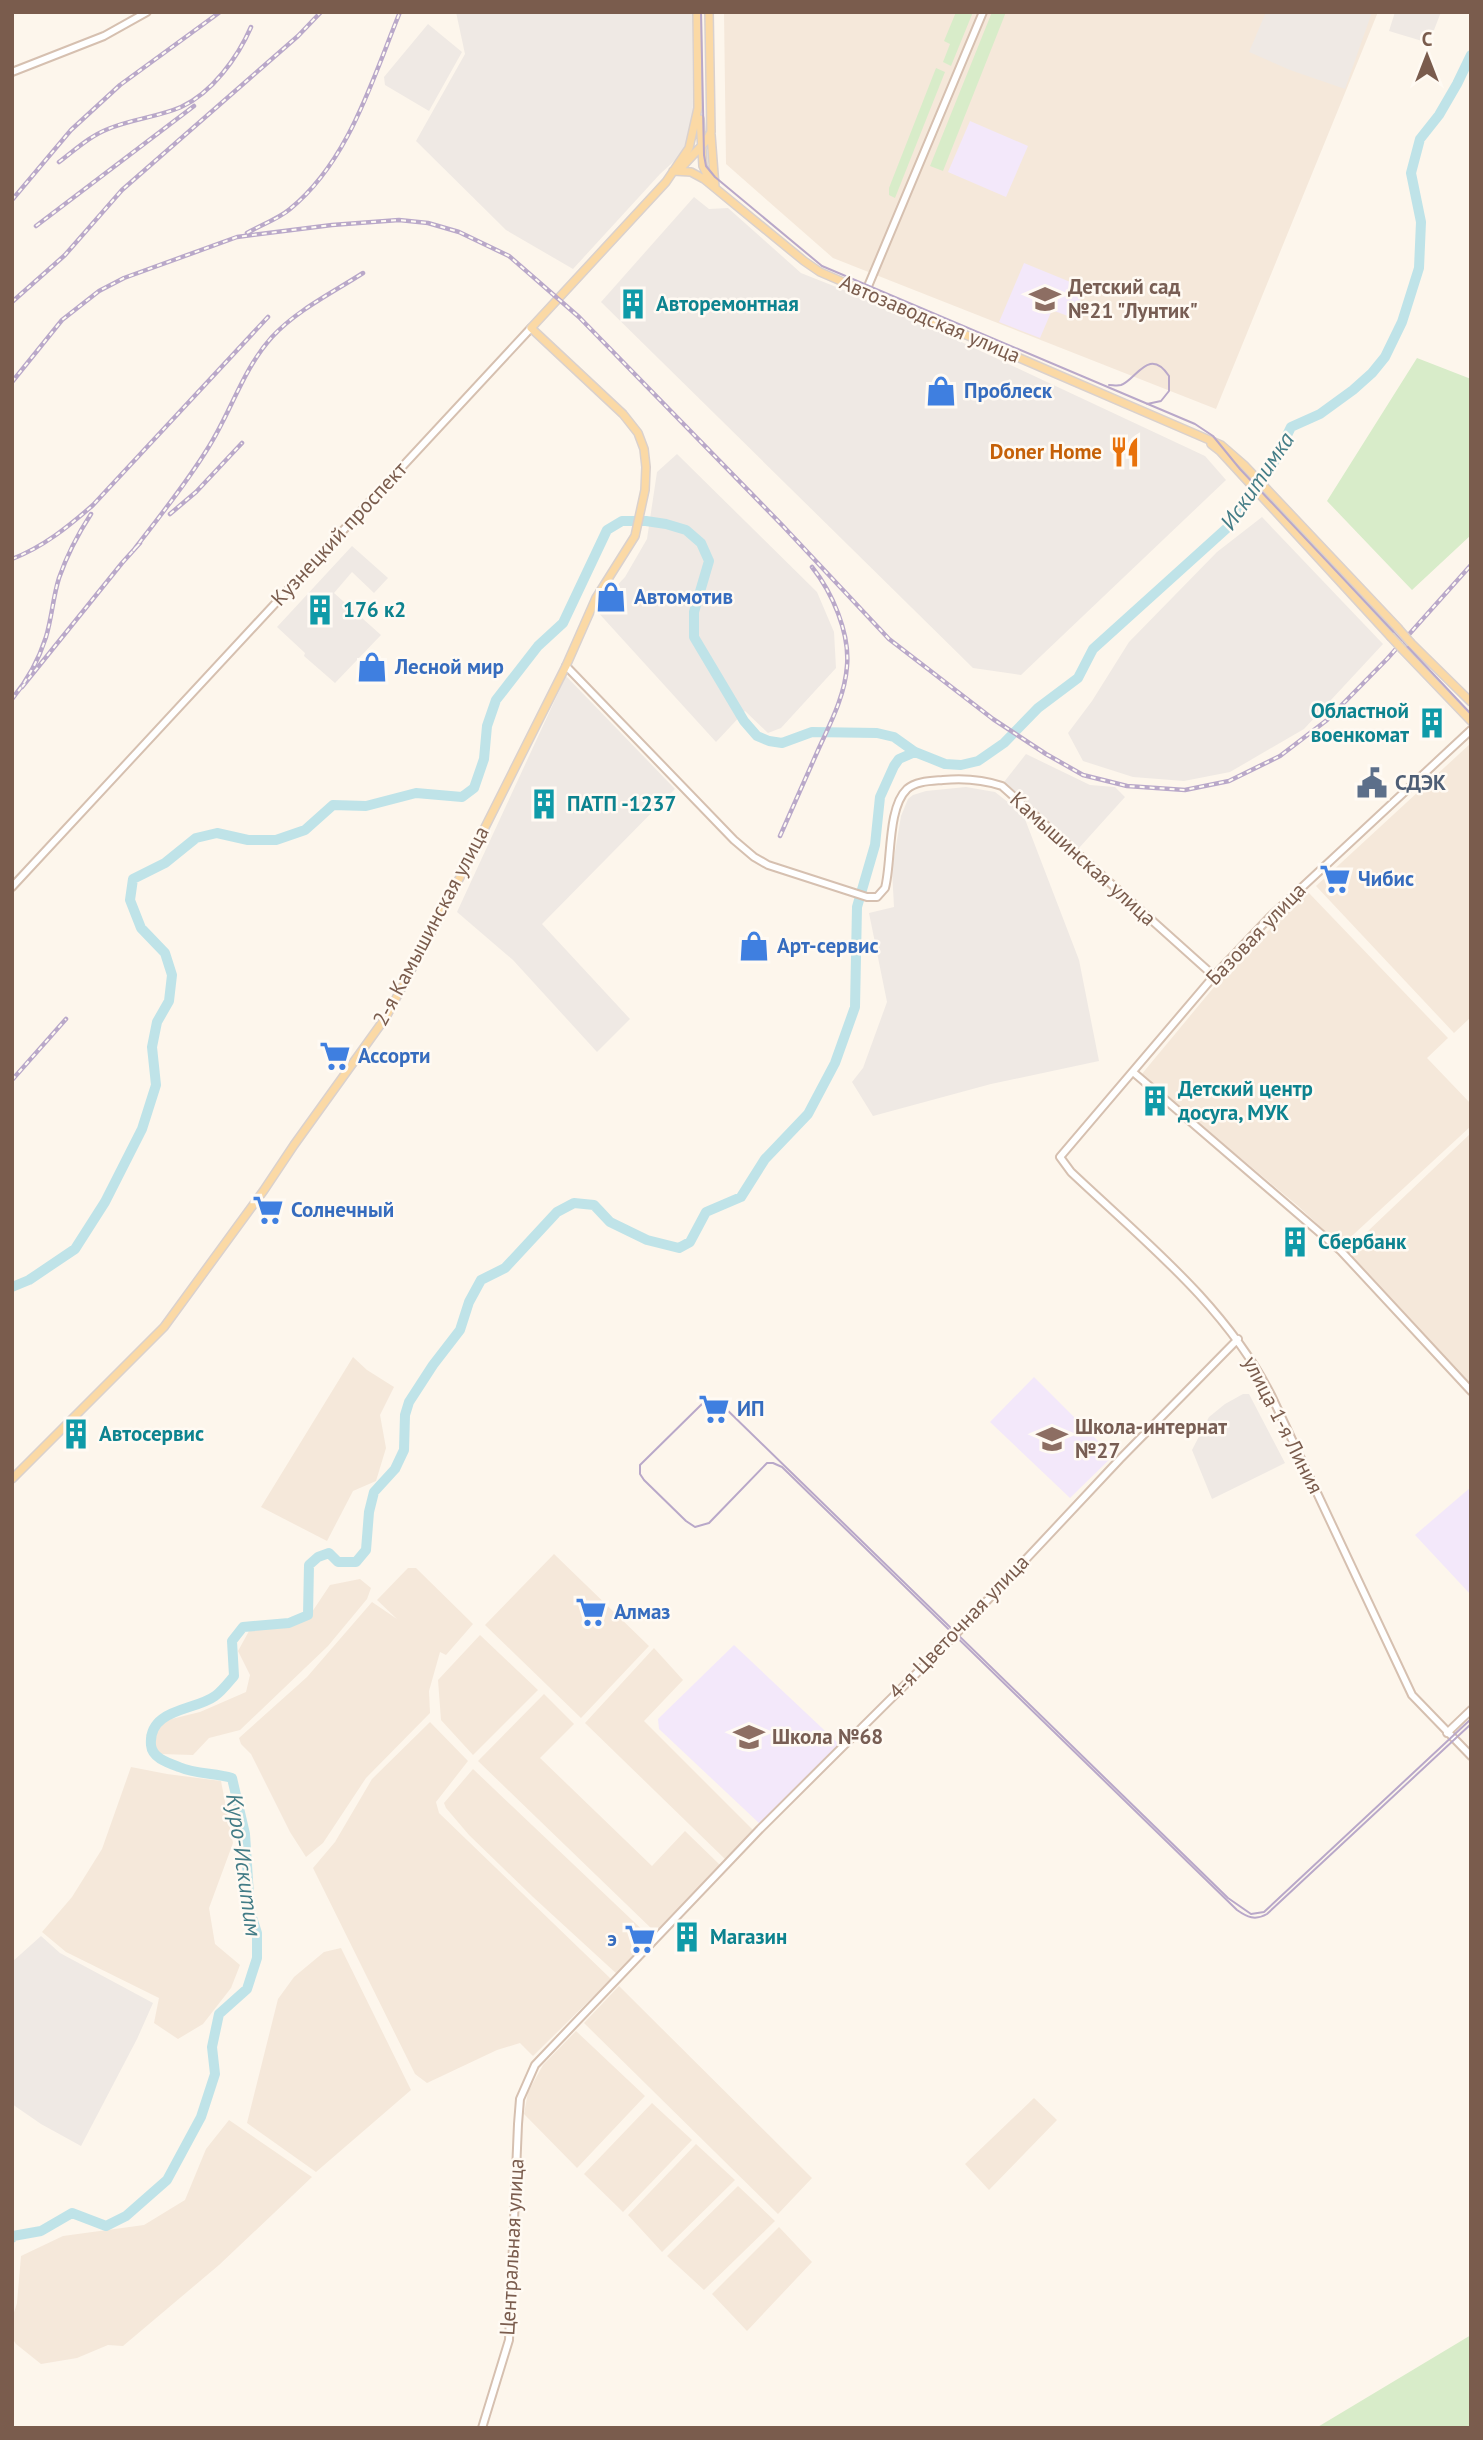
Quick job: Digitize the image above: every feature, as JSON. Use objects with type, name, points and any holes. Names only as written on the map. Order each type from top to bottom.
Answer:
[{"type":"main road","name":"Кузнецкий проспект","points":[[676,171],[689,148],[698,108],[697,12]]},
{"type":"main road","points":[[709,12],[714,185]]},
{"type":"main road","points":[[698,108],[705,172],[714,185]]},
{"type":"main road","name":"Кузнецкий проспект","points":[[531,328],[701,147],[711,132]]},
{"type":"main road","name":"Автозаводская улица","points":[[676,171],[695,173],[714,185],[820,272],[1221,445],[1244,465],[1411,643],[1471,702]]},
{"type":"main road","name":"2-я Камышинская улица","points":[[12,1479],[163,1327],[386,1017],[447,904],[566,666],[596,598],[635,536],[646,467],[644,449],[638,433],[623,414],[531,328]]},
{"type":"main road","name":"Автозаводская улица","points":[[1202,437],[1220,451],[1471,720]]},
{"type":"street","points":[[12,72],[104,36],[147,12]]},
{"type":"street","points":[[866,291],[983,12]]},
{"type":"street","name":"Кузнецкий проспект","points":[[12,887],[531,328]]},
{"type":"street","name":"Камышинская улица","points":[[566,666],[754,857],[768,865],[867,897],[881,895],[885,888],[895,812],[906,790],[927,781],[981,779],[1002,786],[1214,976]]},
{"type":"street","name":"Базовая улица","points":[[1060,1157],[1214,976],[1307,881],[1471,730]]},
{"type":"street","points":[[1133,1072],[1341,1251],[1471,1391]]},
{"type":"street","name":"улица 1-я Линия","points":[[1060,1157],[1071,1172],[1206,1300],[1238,1339],[1271,1395],[1412,1695],[1471,1756]]},
{"type":"street","name":"4-я Цветочная улица","points":[[535,2066],[751,1838],[952,1638],[1120,1459],[1238,1339]]},
{"type":"street","points":[[1447,1733],[1471,1710]]},
{"type":"street","name":"Центральная улица","points":[[482,2428],[509,2340],[520,2099],[535,2066]]},
{"type":"shaded area","points":[[456,12],[692,12],[693,120],[683,153],[660,174],[573,269],[506,230],[416,141],[465,54]]},
{"type":"shaded area","points":[[724,12],[1378,12],[1216,409],[833,258],[726,164]]},
{"type":"shaded area","points":[[1266,12],[1372,12],[1345,89],[1249,52]]},
{"type":"shaded area","points":[[1395,12],[1441,12],[1434,30],[1422,41],[1389,31]]},
{"type":"shaded area","points":[[428,24],[462,52],[429,111],[385,85],[384,77]]},
{"type":"shaded area","points":[[970,121],[1028,146],[1006,197],[948,172]]},
{"type":"shaded area","points":[[694,197],[709,209],[728,208],[801,273],[889,308],[1205,456],[1226,480],[1021,675],[973,668],[601,302]]},
{"type":"shaded area","name":"Детский сад №21 \"Лунтик\"","points":[[1024,263],[1085,288],[1073,318],[1052,310],[1040,338],[999,322]]},
{"type":"shaded area","points":[[677,454],[817,592],[834,632],[836,668],[781,728],[768,733],[745,711],[716,742],[595,609],[625,577],[647,539],[657,472]]},
{"type":"shaded area","points":[[1262,517],[1383,644],[1304,729],[1230,772],[1184,781],[1133,777],[1083,761],[1068,733],[1092,701],[1129,642],[1217,552]]},
{"type":"shaded area","name":"176 к2","points":[[352,546],[388,578],[374,593],[352,572],[334,593],[381,635],[335,683],[304,656],[305,653],[277,627]]},
{"type":"shaded area","points":[[566,676],[675,789],[542,924],[630,1019],[597,1052],[513,960],[457,912]]},
{"type":"shaded area","points":[[1471,743],[1471,1017],[1454,1033],[1316,886]]},
{"type":"shaded area","points":[[1026,754],[1090,785],[1115,787],[1125,797],[1079,848],[1004,782]]},
{"type":"shaded area","points":[[966,787],[995,792],[1023,814],[1079,960],[1099,1061],[991,1084],[873,1116],[852,1082],[863,1068],[887,1002],[869,913],[894,907],[892,870],[901,816],[908,799],[926,791]]},
{"type":"shaded area","points":[[1308,892],[1448,1038],[1427,1058],[1471,1104],[1471,1126],[1341,1246],[1298,1206],[1141,1075],[1229,969]]},
{"type":"shaded area","points":[[1471,1133],[1471,1385],[1347,1251]]},
{"type":"shaded area","points":[[353,1357],[367,1370],[394,1387],[380,1415],[386,1448],[376,1481],[353,1491],[327,1541],[261,1507]]},
{"type":"shaded area","name":"Школа-интернат №27","points":[[1034,1377],[1113,1456],[1070,1498],[990,1422]]},
{"type":"shaded area","points":[[1243,1394],[1249,1394],[1285,1463],[1212,1499],[1192,1450],[1209,1417]]},
{"type":"shaded area","points":[[1471,1487],[1471,1595],[1415,1535]]},
{"type":"shaded area","points":[[554,1554],[649,1646],[581,1718],[485,1625]]},
{"type":"shaded area","points":[[408,1568],[416,1568],[473,1624],[446,1655],[440,1652],[429,1691],[430,1713],[366,1778],[323,1843],[306,1857],[290,1832],[251,1754],[239,1738],[307,1677],[372,1602],[397,1619],[377,1600]]},
{"type":"shaded area","points":[[360,1579],[371,1588],[367,1599],[328,1646],[240,1730],[209,1738],[193,1755],[160,1754],[146,1735],[159,1722],[200,1712],[246,1692],[250,1675],[238,1651],[249,1631],[280,1627],[312,1612],[330,1585]]},
{"type":"shaded area","points":[[480,1635],[538,1690],[473,1755],[441,1720],[438,1680]]},
{"type":"shaded area","name":"Школа №68","points":[[734,1645],[839,1744],[760,1824],[659,1729],[658,1719]]},
{"type":"shaded area","points":[[654,1648],[683,1680],[644,1721],[754,1831],[726,1860],[585,1723]]},
{"type":"shaded area","points":[[544,1694],[574,1724],[540,1758],[652,1866],[685,1831],[720,1865],[655,1932],[478,1761]]},
{"type":"shaded area","points":[[430,1722],[468,1761],[436,1802],[439,1813],[611,1979],[533,2056],[520,2043],[497,2050],[427,2083],[415,2074],[313,1868],[335,1842],[372,1779]]},
{"type":"shaded area","points":[[131,1767],[221,1781],[233,1843],[209,1908],[215,1944],[240,1965],[231,1988],[203,2024],[178,2039],[154,2023],[159,1998],[66,1952],[42,1932],[72,1897],[102,1849]]},
{"type":"shaded area","points":[[473,1769],[652,1939],[618,1975],[469,1835],[446,1808],[444,1803]]},
{"type":"shaded area","points":[[41,1936],[60,1953],[153,2003],[81,2146],[12,2104],[12,1962]]},
{"type":"shaded area","points":[[341,1948],[411,2090],[316,2172],[247,2123],[278,1999],[294,1977],[324,1952]]},
{"type":"shaded area","points":[[619,1986],[812,2178],[778,2214],[584,2023]]},
{"type":"shaded area","points":[[576,2031],[645,2096],[577,2168],[524,2114],[528,2092],[543,2065]]},
{"type":"shaded area","points":[[1034,2098],[1057,2120],[989,2190],[965,2164]]},
{"type":"shaded area","points":[[652,2103],[692,2140],[623,2212],[584,2174]]},
{"type":"shaded area","points":[[229,2120],[312,2177],[219,2265],[123,2346],[108,2345],[77,2358],[41,2364],[16,2344],[12,2338],[12,2319],[17,2303],[21,2256],[63,2236],[144,2225],[185,2200],[206,2149]]},
{"type":"shaded area","points":[[696,2144],[735,2180],[662,2252],[628,2215]]},
{"type":"shaded area","points":[[738,2186],[775,2221],[704,2290],[667,2256]]},
{"type":"shaded area","points":[[779,2227],[812,2262],[747,2331],[712,2294]]},
{"type":"green space","points":[[956,12],[973,12],[951,66],[943,62],[950,44],[944,41]]},
{"type":"green space","points":[[992,12],[1006,12],[943,171],[930,166]]},
{"type":"green space","points":[[936,68],[945,72],[895,198],[889,195],[889,188]]},
{"type":"green space","points":[[1417,358],[1471,379],[1471,535],[1412,590],[1327,501]]},
{"type":"green space","points":[[1471,2335],[1471,2428],[1316,2428]]},
{"type":"waterway","name":"Искитимка","points":[[12,1287],[29,1280],[75,1249],[105,1202],[142,1129],[156,1085],[152,1047],[157,1022],[169,1001],[172,975],[165,953],[141,928],[130,900],[133,879],[165,863],[196,838],[217,833],[248,840],[276,840],[305,830],[333,805],[366,806],[416,793],[462,797],[474,788],[484,759],[487,726],[496,700],[538,646],[563,623],[607,530],[622,521],[666,524],[686,530],[701,543],[709,561],[694,612],[694,637],[744,721],[757,736],[782,743],[812,732],[877,733],[894,737],[915,752],[945,764],[961,765],[978,761],[1004,743],[1038,708],[1078,678],[1093,649],[1227,528],[1271,468],[1291,427],[1320,414],[1353,390],[1385,357],[1402,322],[1419,268],[1421,222],[1411,173],[1420,139],[1439,115],[1471,55]]},
{"type":"waterway","name":"Куро-Искитим","points":[[12,2238],[41,2231],[72,2213],[106,2226],[126,2216],[167,2180],[201,2117],[215,2074],[212,2047],[219,2014],[247,1989],[257,1958],[257,1933],[250,1911],[245,1834],[232,1778],[185,1769],[157,1757],[151,1745],[152,1733],[157,1724],[174,1712],[206,1701],[225,1687],[234,1676],[232,1641],[243,1627],[289,1623],[308,1615],[309,1565],[318,1557],[329,1553],[338,1562],[356,1562],[366,1550],[369,1512],[374,1492],[395,1469],[404,1450],[405,1415],[409,1402],[460,1330],[469,1302],[481,1280],[505,1268],[557,1212],[574,1203],[594,1205],[610,1222],[647,1240],[679,1248],[690,1242],[706,1212],[741,1197],[765,1159],[808,1114],[835,1063],[855,1007],[857,907],[875,845],[880,797],[899,759],[915,752]]},
{"type":"tram line","points":[[701,12],[704,155],[706,166],[715,177],[822,266],[1195,424],[1213,436],[1240,469],[1471,714]]},
{"type":"tram line","points":[[1109,385],[1121,385],[1143,367],[1155,364],[1169,376],[1169,391],[1161,401],[1147,404]]},
{"type":"tram line","points":[[1471,1719],[1264,1912],[1251,1914],[1228,1898],[720,1403],[714,1400],[705,1401],[640,1465],[640,1474],[644,1480],[695,1527],[709,1523],[767,1463],[782,1467],[1237,1910],[1248,1916],[1255,1918],[1267,1914],[1471,1724]]},
{"type":"railway","points":[[12,200],[71,130],[120,85],[220,12]]},
{"type":"railway","points":[[12,302],[65,255],[122,190],[298,36],[321,12]]},
{"type":"railway","points":[[247,233],[290,209],[311,190],[328,168],[357,118],[400,12]]},
{"type":"railway","points":[[59,162],[101,132],[181,107],[192,101],[223,73],[251,27]]},
{"type":"railway","points":[[36,226],[194,106]]},
{"type":"railway","points":[[12,382],[62,320],[99,291],[124,278],[237,237],[399,220],[428,223],[459,232],[509,256],[579,317],[889,639],[993,719],[1046,754],[1083,775],[1127,786],[1185,790],[1229,781],[1280,756],[1327,720],[1387,659],[1471,565]]},
{"type":"railway","points":[[133,551],[200,461],[262,349],[282,327],[304,310],[363,273]]},
{"type":"railway","points":[[12,559],[55,536],[93,505],[268,317]]},
{"type":"railway","points":[[170,514],[196,492],[242,443]]},
{"type":"railway","points":[[12,699],[28,677],[40,653],[48,630],[59,578],[73,545],[91,514]]},
{"type":"railway","points":[[22,687],[140,543]]},
{"type":"railway","points":[[780,836],[837,708],[847,666],[843,627],[833,601],[812,567]]},
{"type":"railway","points":[[12,1080],[66,1019]]},
{"type":"place","name":"Детский сад №21 \"Лунтик\"","points":[[1045,299]]},
{"type":"place","name":"Авторемонтная","points":[[633,304]]},
{"type":"place","name":"Проблеск","points":[[941,391]]},
{"type":"place","name":"Doner Home","points":[[1125,452]]},
{"type":"place","name":"Автомотив","points":[[611,597]]},
{"type":"place","name":"176 к2","points":[[320,610]]},
{"type":"place","name":"Лесной мир","points":[[372,667]]},
{"type":"place","name":"Областной военкомат","points":[[1432,723]]},
{"type":"place","name":"СДЭК","points":[[1372,783]]},
{"type":"place","name":"ПАТП -1237","points":[[544,804]]},
{"type":"place","name":"Чибис","points":[[1335,879]]},
{"type":"place","name":"Арт-сервис","points":[[754,946]]},
{"type":"place","name":"Ассорти","points":[[335,1056]]},
{"type":"place","name":"Детский центр досуга, МУК","points":[[1155,1101]]},
{"type":"place","name":"Солнечный","points":[[268,1210]]},
{"type":"place","name":"Сбербанк","points":[[1295,1242]]},
{"type":"place","name":"ИП","points":[[714,1409]]},
{"type":"place","name":"Автосервис","points":[[76,1434]]},
{"type":"place","name":"Школа-интернат №27","points":[[1052,1439]]},
{"type":"place","name":"Алмаз","points":[[591,1612]]},
{"type":"place","name":"Школа №68","points":[[749,1737]]},
{"type":"place","name":"Магазин","points":[[687,1937]]},
{"type":"place","name":"э","points":[[640,1939]]}]
